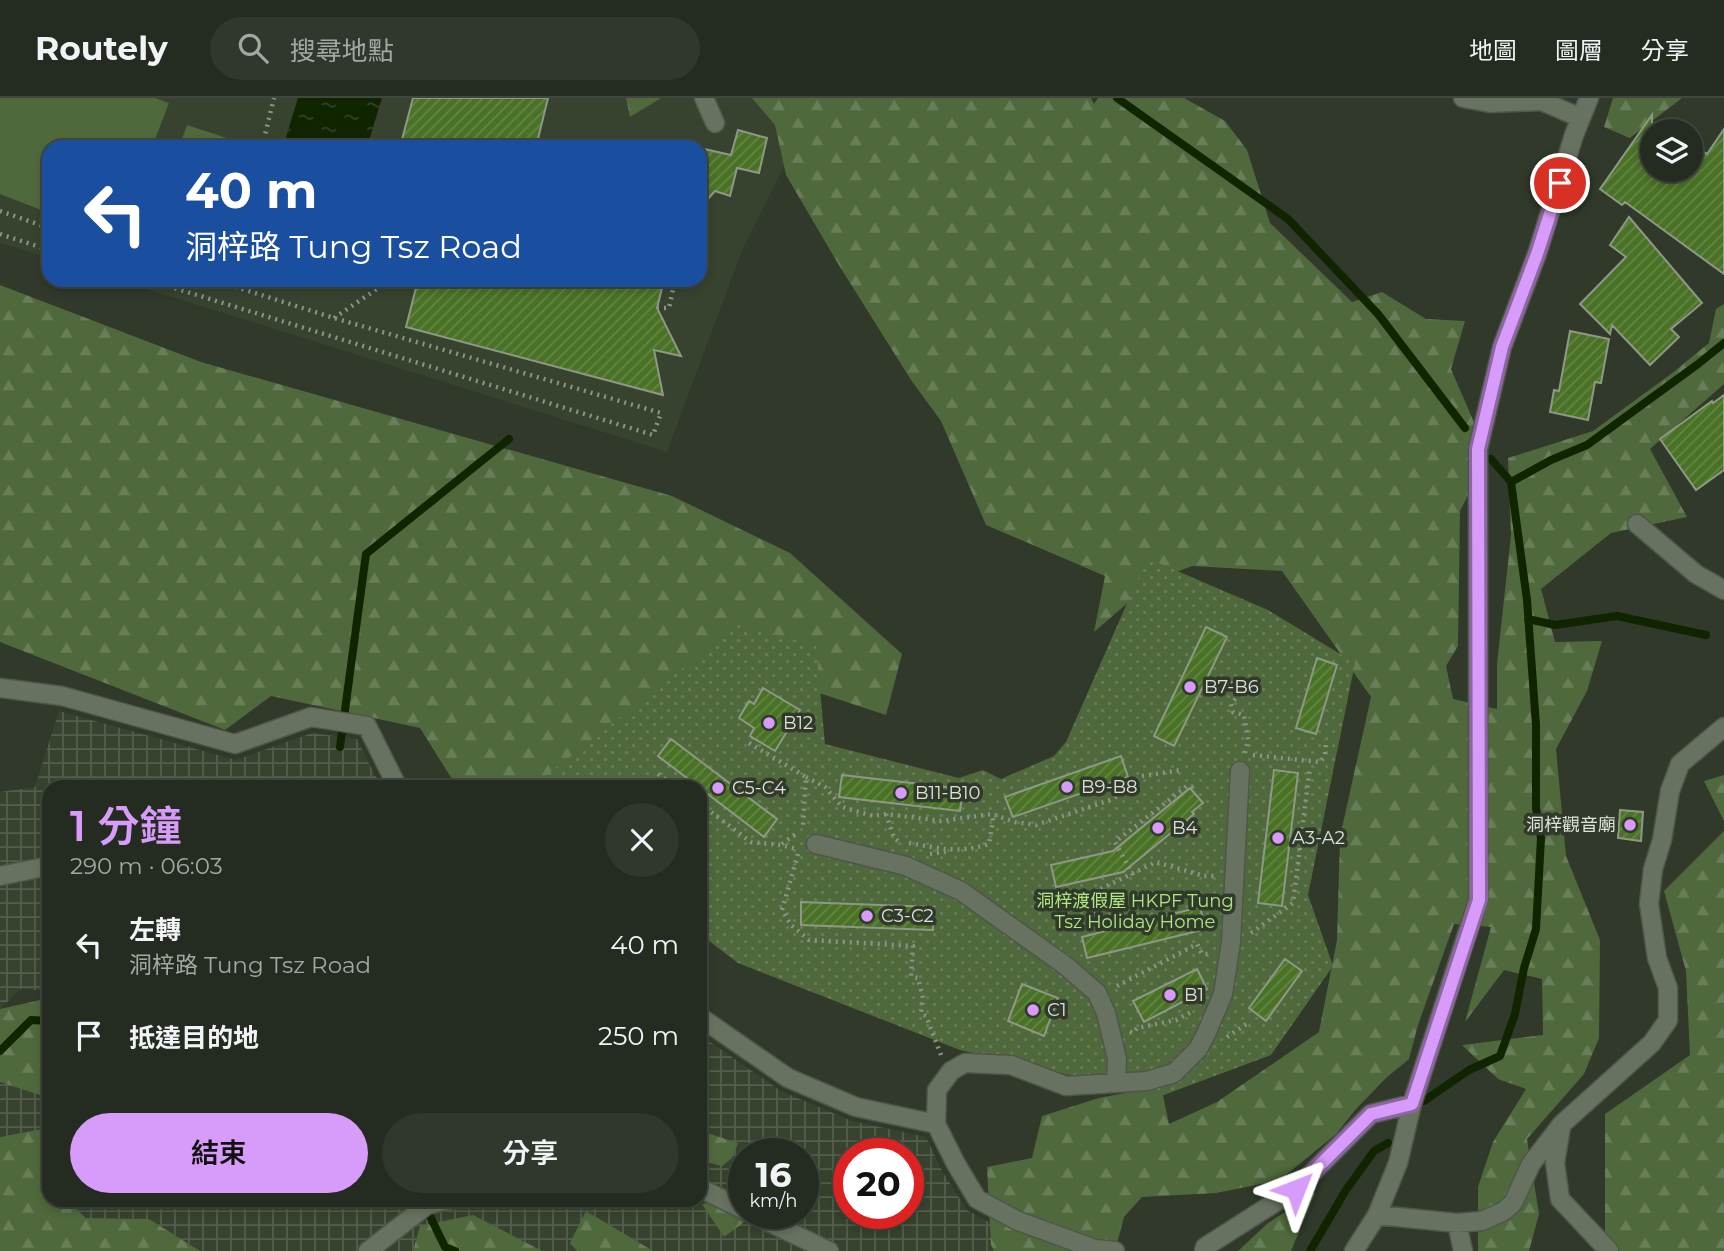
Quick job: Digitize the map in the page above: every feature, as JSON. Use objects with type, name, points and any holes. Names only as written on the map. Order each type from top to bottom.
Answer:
[{"type":"street","points":[[704,98],[715,123]]},
{"type":"street","points":[[1463,98],[1490,103],[1542,101],[1581,118]]},
{"type":"street","points":[[1354,1251],[1377,1215],[1398,1163],[1412,1104],[1479,900],[1478,449],[1502,347],[1537,254],[1589,98]]},
{"type":"street","points":[[1637,524],[1696,574],[1724,590]]},
{"type":"street","points":[[1,688],[62,696],[235,744],[311,717],[367,726],[394,780]]},
{"type":"street","points":[[1377,1215],[1457,1223],[1482,1221],[1504,1211],[1513,1203],[1531,1164],[1562,1124],[1652,1042],[1668,1020],[1668,988],[1657,958],[1649,904],[1653,869],[1662,840],[1670,791],[1680,764],[1724,727]]},
{"type":"street","points":[[1115,1251],[1095,1249],[1018,1221],[977,1199],[936,1124],[937,1090],[951,1071],[965,1063],[1012,1065],[1066,1086],[1147,1081],[1174,1073],[1198,1049],[1223,994],[1231,942],[1240,771]]},
{"type":"street","points":[[807,844],[906,866],[961,891],[1066,966],[1097,993],[1106,1013],[1117,1059],[1116,1083]]},
{"type":"street","points":[[0,876],[42,867]]},
{"type":"street","points":[[707,1022],[788,1078],[856,1107],[936,1124]]},
{"type":"street","points":[[1201,1250],[1296,1189],[1371,1114],[1412,1104]]},
{"type":"street","points":[[1562,1124],[1555,1163],[1560,1199],[1609,1251]]},
{"type":"street","points":[[707,1192],[728,1202]]},
{"type":"street","points":[[368,1251],[424,1207]]},
{"type":"street","points":[[1457,1223],[1463,1251]]},
{"type":"street","points":[[783,1229],[829,1251]]},
{"type":"path","points":[[264,140],[274,98]]},
{"type":"path","points":[[0,211],[42,226]]},
{"type":"path","points":[[0,234],[42,248]]},
{"type":"path","points":[[171,287],[653,435],[661,413],[334,318],[242,287]]},
{"type":"path","points":[[334,318],[380,287]]},
{"type":"path","points":[[657,308],[669,308],[674,287]]},
{"type":"path","points":[[1224,680],[1244,689],[1231,704],[1233,712],[1244,715],[1248,740],[1240,771]]},
{"type":"path","points":[[1250,755],[1320,762],[1325,756],[1326,740]]},
{"type":"path","points":[[748,743],[825,787],[842,807],[873,816],[886,814],[941,821],[992,814],[1015,822],[1036,824],[1113,799],[1142,776],[1182,770]]},
{"type":"path","points":[[1250,934],[1293,904],[1310,767]]},
{"type":"path","points":[[658,774],[666,780]]},
{"type":"path","points":[[806,777],[803,825],[807,844],[782,910],[791,925],[808,940],[913,946],[911,976],[918,978],[923,998],[920,1013],[926,1016],[942,1058]]},
{"type":"path","points":[[1133,875],[1115,842],[1187,786],[1194,787],[1196,784]]},
{"type":"path","points":[[707,809],[751,842],[807,844]]},
{"type":"path","points":[[886,814],[894,838],[898,842],[950,851],[989,844],[992,814]]},
{"type":"path","points":[[781,845],[800,832]]},
{"type":"path","points":[[1087,895],[1156,862],[1204,876],[1215,876]]},
{"type":"path","points":[[1122,983],[1197,944],[1199,949]]},
{"type":"path","points":[[1126,1031],[1133,1033],[1137,1028],[1176,1020],[1198,1007],[1205,994],[1223,994]]},
{"type":"path","points":[[1220,1041],[1248,1023]]},
{"type":"shaded area","points":[[0,98],[818,98],[743,248],[667,452],[140,287],[707,287],[707,140],[42,140],[42,256],[0,243]]},
{"type":"shaded area","points":[[59,711],[236,760],[312,733],[357,739],[378,780],[42,780],[42,991],[20,989],[0,1009],[0,792],[35,787]]},
{"type":"shaded area","points":[[707,1040],[781,1091],[852,1121],[926,1137],[942,1171],[967,1210],[1012,1235],[1057,1251],[533,1251],[420,1226],[413,1251],[200,1251],[149,1219],[86,1218],[74,1207],[707,1207]]},
{"type":"shaded area","points":[[0,1082],[42,1096],[42,1129],[0,1137]]},
{"type":"green space","points":[[0,98],[155,98],[169,103],[155,140],[42,140],[42,210],[0,194]]},
{"type":"green space","points":[[626,98],[661,98],[630,117]]},
{"type":"green space","points":[[752,98],[1091,98],[1094,104],[1098,98],[1184,98],[1225,121],[1247,150],[1270,223],[1352,302],[1382,292],[1426,319],[1465,321],[1451,369],[1476,427],[1486,460],[1460,511],[1458,646],[1446,666],[1453,699],[1497,709],[1497,664],[1511,535],[1508,458],[1593,431],[1709,343],[1716,309],[1724,304],[1724,384],[1650,449],[1687,517],[1611,533],[1541,589],[1555,642],[1602,641],[1587,691],[1556,749],[1566,856],[1600,940],[1599,1038],[1584,1074],[1527,1139],[1539,1214],[1529,1251],[1478,1251],[1478,1187],[1493,1142],[1526,1089],[1498,1079],[1462,1045],[1543,1035],[1542,979],[1504,970],[1465,1022],[1491,927],[1454,924],[1418,1025],[1409,1059],[1386,1078],[1336,1134],[1280,1180],[1216,1193],[1142,1197],[1124,1217],[1115,1251],[994,1251],[991,1245],[987,1167],[1032,1158],[1042,1116],[1099,1098],[1161,1086],[1169,1124],[1217,1102],[1319,1032],[1337,940],[1340,837],[1371,697],[1282,571],[1192,566],[1153,581],[1094,632],[1105,576],[986,525],[941,421],[911,380],[786,175],[775,125]]},
{"type":"green space","points":[[1613,98],[1682,98],[1655,119],[1640,119],[1640,130],[1630,138],[1604,127]]},
{"type":"green space","points":[[187,125],[233,140],[182,140]]},
{"type":"green space","points":[[0,285],[201,362],[672,496],[790,553],[902,654],[886,715],[734,665],[665,780],[453,780],[420,728],[271,696],[225,730],[0,642]]},
{"type":"green space","name":"洞梓渡假屋 HKPF Tung Tsz Holiday Home","points":[[1147,558],[1268,610],[1355,663],[1308,895],[1333,966],[1271,1055],[1161,1096],[960,1050],[738,963],[707,939],[707,780],[540,780],[739,624],[816,646],[825,744],[959,778],[983,770],[1001,779],[1054,756],[1066,742]]},
{"type":"green space","points":[[1724,775],[1724,821],[1704,781]]},
{"type":"green space","points":[[1724,831],[1724,1251],[1605,1251],[1605,1114],[1690,1055],[1686,971],[1664,891]]},
{"type":"green space","points":[[42,1000],[42,1096],[0,1082],[0,1009]]},
{"type":"green space","points":[[42,1129],[42,1207],[74,1207],[86,1218],[149,1219],[200,1251],[0,1251],[0,1137]]},
{"type":"green space","points":[[707,1133],[728,1140],[728,1161],[722,1166],[707,1162]]},
{"type":"green space","points":[[1315,1193],[1291,1251],[1238,1251],[1268,1223]]},
{"type":"green space","points":[[728,1200],[728,1229],[735,1229],[724,1237],[704,1207],[707,1207],[707,1203]]},
{"type":"green space","points":[[586,1211],[653,1251],[577,1251],[570,1243]]},
{"type":"green space","points":[[473,1215],[542,1251],[413,1251],[420,1226]]},
{"type":"water","points":[[298,98],[382,98],[369,140],[285,140]]},
{"type":"building","points":[[413,98],[548,98],[538,140],[402,140]]},
{"type":"building","points":[[1724,129],[1724,274],[1625,202],[1622,205],[1600,189],[1640,132],[1640,182],[1703,182],[1703,151],[1707,154]]},
{"type":"building","points":[[738,130],[767,138],[759,173],[737,168],[730,196],[715,191],[707,200],[707,150],[731,155]]},
{"type":"building","points":[[1629,217],[1702,303],[1671,329],[1679,337],[1650,365],[1612,325],[1610,334],[1580,304],[1626,257],[1610,245]]},
{"type":"building","points":[[416,287],[662,287],[657,308],[681,356],[654,350],[663,395],[406,327]]},
{"type":"building","points":[[1570,331],[1609,339],[1601,383],[1595,382],[1588,420],[1550,412],[1554,390],[1559,391]]},
{"type":"building","points":[[1724,395],[1724,470],[1696,490],[1660,439]]},
{"type":"building","name":"B7-B6","points":[[1206,627],[1227,637],[1174,746],[1154,736]]},
{"type":"building","points":[[1317,658],[1337,665],[1316,734],[1296,728]]},
{"type":"building","name":"B12","points":[[763,688],[800,710],[775,751],[750,736],[754,728],[739,718],[749,701],[754,704]]},
{"type":"building","name":"C5-C4","points":[[671,739],[777,819],[764,837],[707,793],[707,780],[689,780],[658,756]]},
{"type":"building","name":"B9-B8","points":[[1121,756],[1128,777],[1013,817],[1005,797]]},
{"type":"building","name":"A3-A2","points":[[1274,770],[1298,773],[1282,906],[1258,903]]},
{"type":"building","name":"B11-B10","points":[[842,775],[963,789],[960,811],[839,797]]},
{"type":"building","points":[[1190,788],[1203,803],[1192,812],[1194,814],[1123,872],[1056,887],[1051,865],[1113,851]]},
{"type":"building","name":"洞梓觀音廟","points":[[1620,810],[1643,812],[1641,841],[1618,838]]},
{"type":"building","name":"C3-C2","points":[[801,902],[933,907],[933,930],[801,925]]},
{"type":"building","points":[[1200,907],[1206,929],[1087,958],[1082,937]]},
{"type":"building","points":[[1285,959],[1302,971],[1266,1021],[1249,1008]]},
{"type":"building","name":"B1","points":[[1197,969],[1207,989],[1144,1022],[1133,1001]]},
{"type":"building","name":"C1","points":[[1022,984],[1058,998],[1044,1036],[1008,1021]]},
{"type":"waterway","points":[[1117,98],[1288,219],[1378,314],[1465,428]]},
{"type":"waterway","points":[[1511,482],[1551,460],[1587,445],[1724,343]]},
{"type":"waterway","points":[[340,747],[366,554],[509,439]]},
{"type":"waterway","points":[[1424,1101],[1469,1070],[1500,1056],[1515,1014],[1524,968],[1536,929],[1541,838],[1536,808],[1536,725],[1527,600],[1511,482],[1491,459]]},
{"type":"waterway","points":[[1528,619],[1555,625],[1617,616],[1706,635]]},
{"type":"waterway","points":[[0,1051],[31,1020],[42,1021]]},
{"type":"waterway","points":[[1310,1251],[1346,1190],[1374,1151],[1388,1143]]},
{"type":"waterway","points":[[425,1207],[445,1247],[455,1251]]},
{"type":"place","name":"B7-B6","points":[[1190,687]]},
{"type":"place","name":"B12","points":[[769,723]]},
{"type":"place","name":"B9-B8","points":[[1067,787]]},
{"type":"place","name":"C5-C4","points":[[718,788]]},
{"type":"place","name":"B11-B10","points":[[901,793]]},
{"type":"place","name":"洞梓觀音廟","points":[[1630,825]]},
{"type":"place","name":"B4","points":[[1158,828]]},
{"type":"place","name":"A3-A2","points":[[1278,838]]},
{"type":"place","name":"C3-C2","points":[[867,916]]},
{"type":"place","name":"B1","points":[[1170,995]]},
{"type":"place","name":"C1","points":[[1033,1010]]},
{"type":"route","points":[[1296,1189],[1371,1114],[1412,1104],[1479,900],[1478,449],[1502,347],[1560,183]]}]
